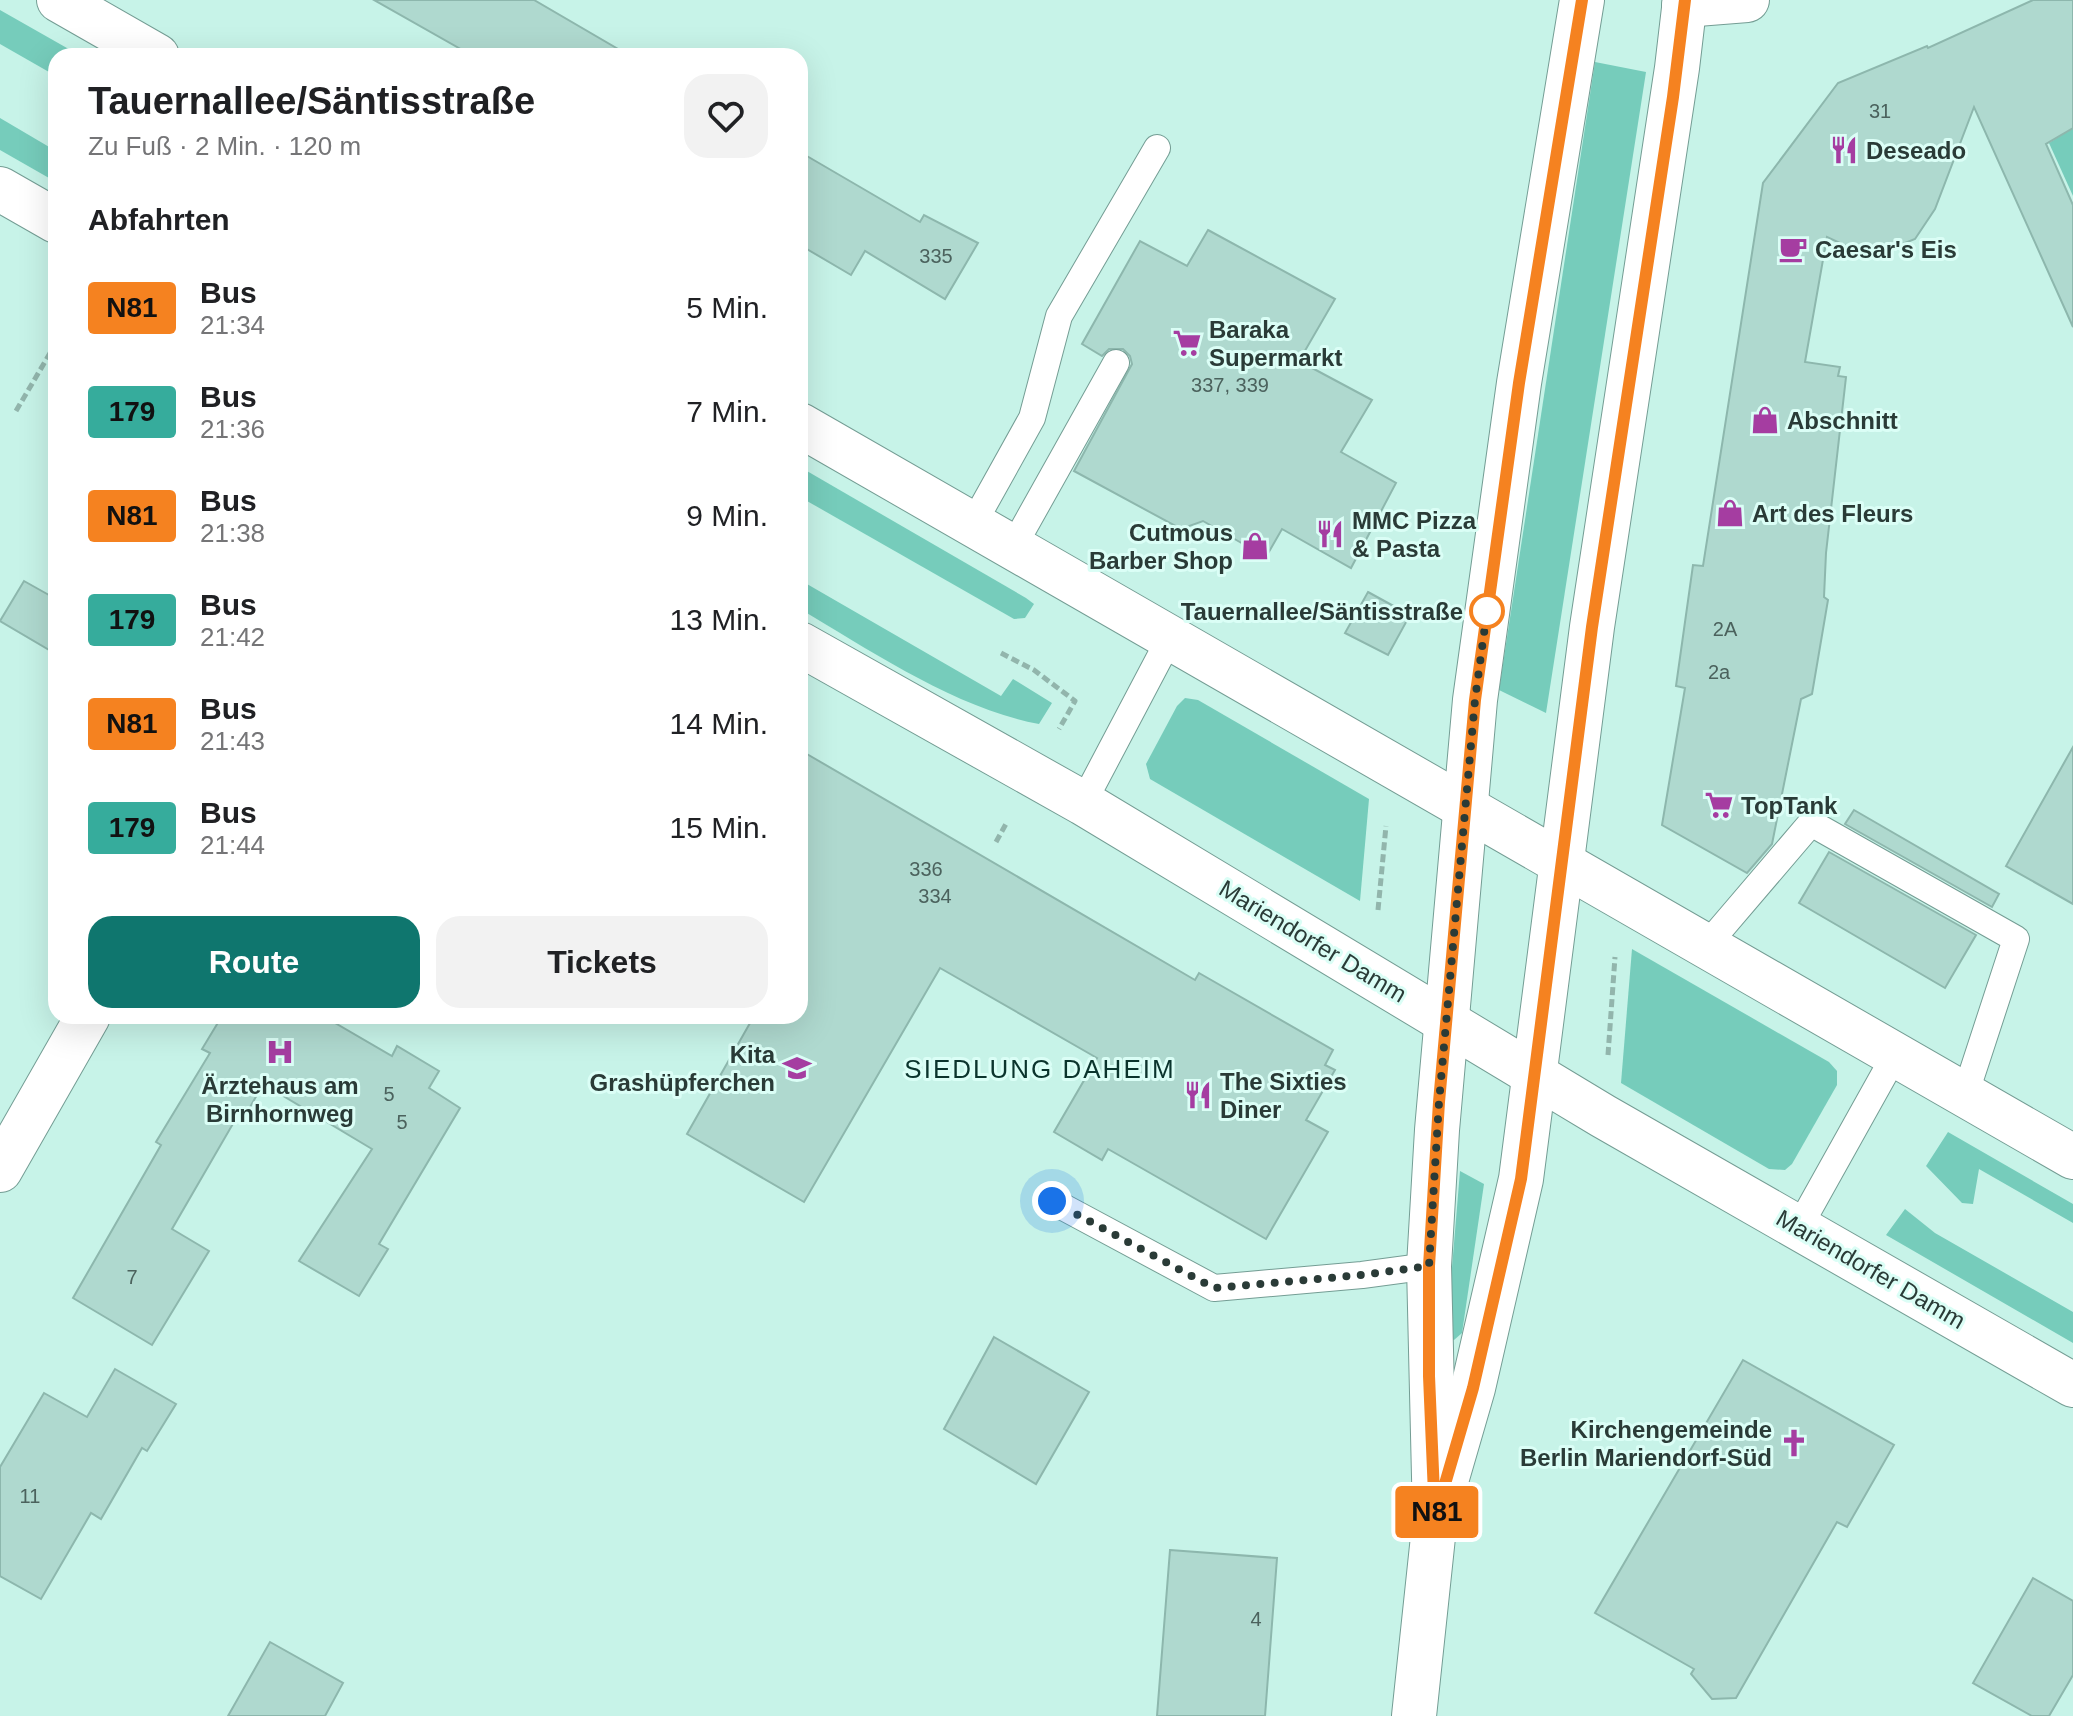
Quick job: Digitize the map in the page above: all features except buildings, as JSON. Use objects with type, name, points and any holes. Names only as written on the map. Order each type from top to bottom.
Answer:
[{"type":"street","points":[[59,0],[143,48]]},
{"type":"street","points":[[1414,1716],[1435,1518],[1429,1376],[1429,1266],[1446,1021],[1475,700],[1515,413],[1582,0]]},
{"type":"street","points":[[1435,1518],[1473,1388],[1517,1204],[1592,627],[1675,84],[1677,2],[1747,0]]},
{"type":"street","points":[[0,189],[48,216]]},
{"type":"street","points":[[808,430],[2073,1157]]},
{"type":"street","name":"Mariendorfer Damm","points":[[808,648],[1083,803],[1535,1074],[2073,1385]]},
{"type":"street","points":[[0,1170],[83,1024]]},
{"type":"lane","points":[[973,524],[1032,418],[1059,316],[1157,148]]},
{"type":"lane","points":[[1013,547],[1116,363]]},
{"type":"lane","points":[[1083,803],[1171,636]]},
{"type":"lane","points":[[1706,946],[1811,823],[2016,939],[1965,1095]]},
{"type":"lane","points":[[1799,1227],[1895,1055]]},
{"type":"lane","points":[[1052,1201],[1214,1288],[1429,1266]]},
{"type":"path","points":[[16,411],[48,357]]},
{"type":"path","points":[[1001,653],[1034,670],[1075,701]]},
{"type":"path","points":[[1378,910],[1386,823]]},
{"type":"path","points":[[1607,1060],[1615,955]]},
{"type":"green space","points":[[0,10],[67,48],[48,48],[48,71],[0,44]]},
{"type":"green space","points":[[1595,62],[1646,72],[1546,713],[1499,690]]},
{"type":"green space","points":[[0,118],[48,146],[48,177],[0,150]]},
{"type":"green space","points":[[2073,128],[2073,196],[2049,143]]},
{"type":"green space","points":[[808,472],[1034,604],[1025,618],[1014,619],[808,502]]},
{"type":"green space","points":[[808,585],[1001,696],[1013,679],[1052,703],[1039,724],[1008,716],[946,692],[808,614]]},
{"type":"green space","points":[[1185,698],[1198,700],[1369,799],[1360,901],[1150,779],[1146,764],[1177,706]]},
{"type":"green space","points":[[1632,949],[1829,1062],[1837,1071],[1837,1085],[1792,1164],[1785,1170],[1769,1169],[1621,1083]]},
{"type":"green space","points":[[1948,1132],[2073,1204],[2073,1223],[1979,1169],[1973,1204],[1962,1203],[1926,1166]]},
{"type":"green space","points":[[1460,1171],[1484,1184],[1462,1333],[1454,1340],[1448,1337],[1447,1328]]},
{"type":"green space","points":[[1905,1209],[1935,1233],[2073,1312],[2073,1343],[1886,1235]]},
{"type":"bus line","name":"N81","points":[[1582,0],[1519,383],[1475,700],[1439,1102],[1429,1266],[1429,1376],[1435,1518],[1473,1388],[1517,1204],[1592,627],[1685,0]]},
{"type":"place","name":"Deseado","points":[[1844,150]]},
{"type":"place","name":"Caesar's Eis","points":[[1793,249]]},
{"type":"place","name":"Baraka Supermarkt","points":[[1187,343]]},
{"type":"place","name":"Abschnitt","points":[[1765,420]]},
{"type":"place","name":"Art des Fleurs","points":[[1730,513]]},
{"type":"place","name":"MMC Pizza & Pasta","points":[[1330,534]]},
{"type":"place","name":"Cutmous Barber Shop","points":[[1255,546]]},
{"type":"place","name":"Tauernallee/Säntisstraße","points":[[1487,611]]},
{"type":"place","name":"TopTank","points":[[1719,805]]},
{"type":"place","name":"Ärztehaus am Birnhornweg","points":[[280,1052]]},
{"type":"place","name":"Kita Grashüpferchen","points":[[797,1068]]},
{"type":"place","name":"The Sixties Diner","points":[[1198,1095]]},
{"type":"place","name":"Kirchengemeinde Berlin Mariendorf-Süd","points":[[1794,1443]]},
{"type":"district","name":"SIEDLUNG DAHEIM","points":[[1040,1069]]},
{"type":"route","points":[[1052,1201],[1214,1288],[1429,1266],[1439,1102],[1475,700],[1487,611]]}]
